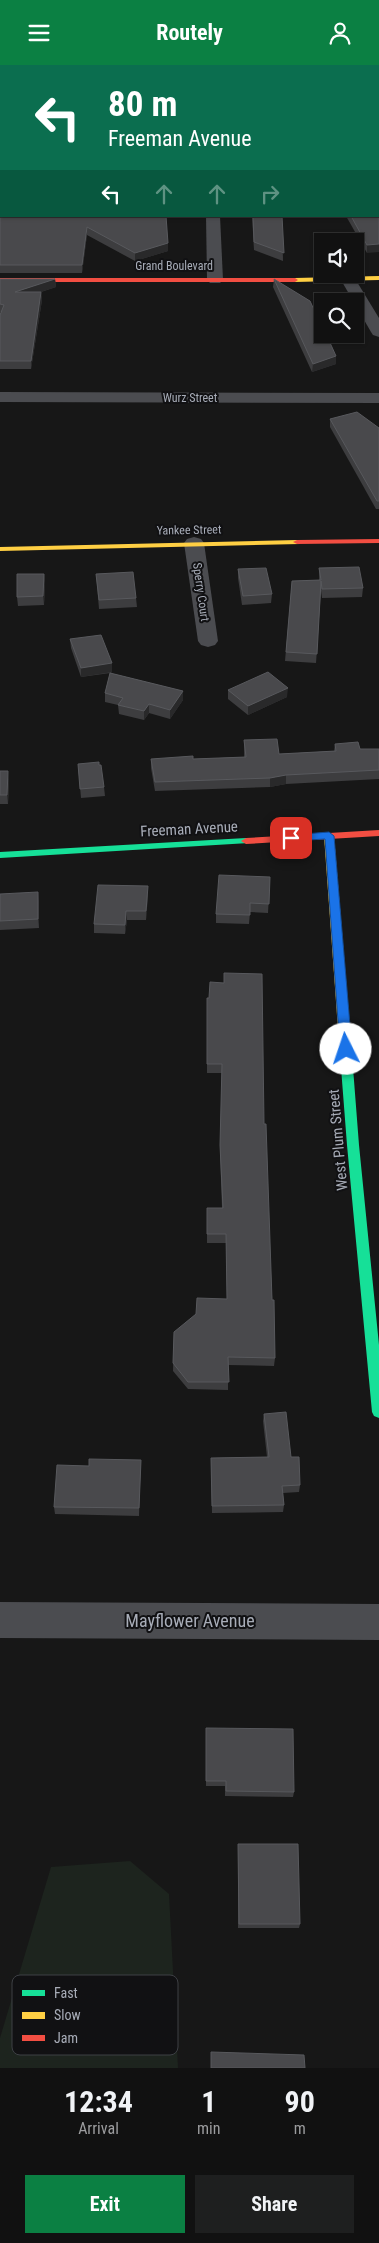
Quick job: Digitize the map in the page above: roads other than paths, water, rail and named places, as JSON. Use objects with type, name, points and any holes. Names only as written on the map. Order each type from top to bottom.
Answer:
[{"type":"street","points":[[213,217],[216,280]]},
{"type":"street","name":"Grand Boulevard","points":[[364,279],[379,278]]},
{"type":"street","name":"Grand Boulevard","points":[[0,280],[314,280]]},
{"type":"street","points":[[351,283],[379,332]]},
{"type":"street","name":"Wurz Street","points":[[0,397],[379,398]]},
{"type":"street","name":"Yankee Street","points":[[0,549],[194,543],[379,541]]},
{"type":"street","name":"Sperry Court","points":[[194,543],[208,641]]},
{"type":"street","name":"Freeman Avenue","points":[[0,855],[379,833]]},
{"type":"street","name":"West Plum Street","points":[[329,836],[353,1145],[379,1412]]},
{"type":"street","name":"Mayflower Avenue","points":[[0,1620],[379,1622]]}]
